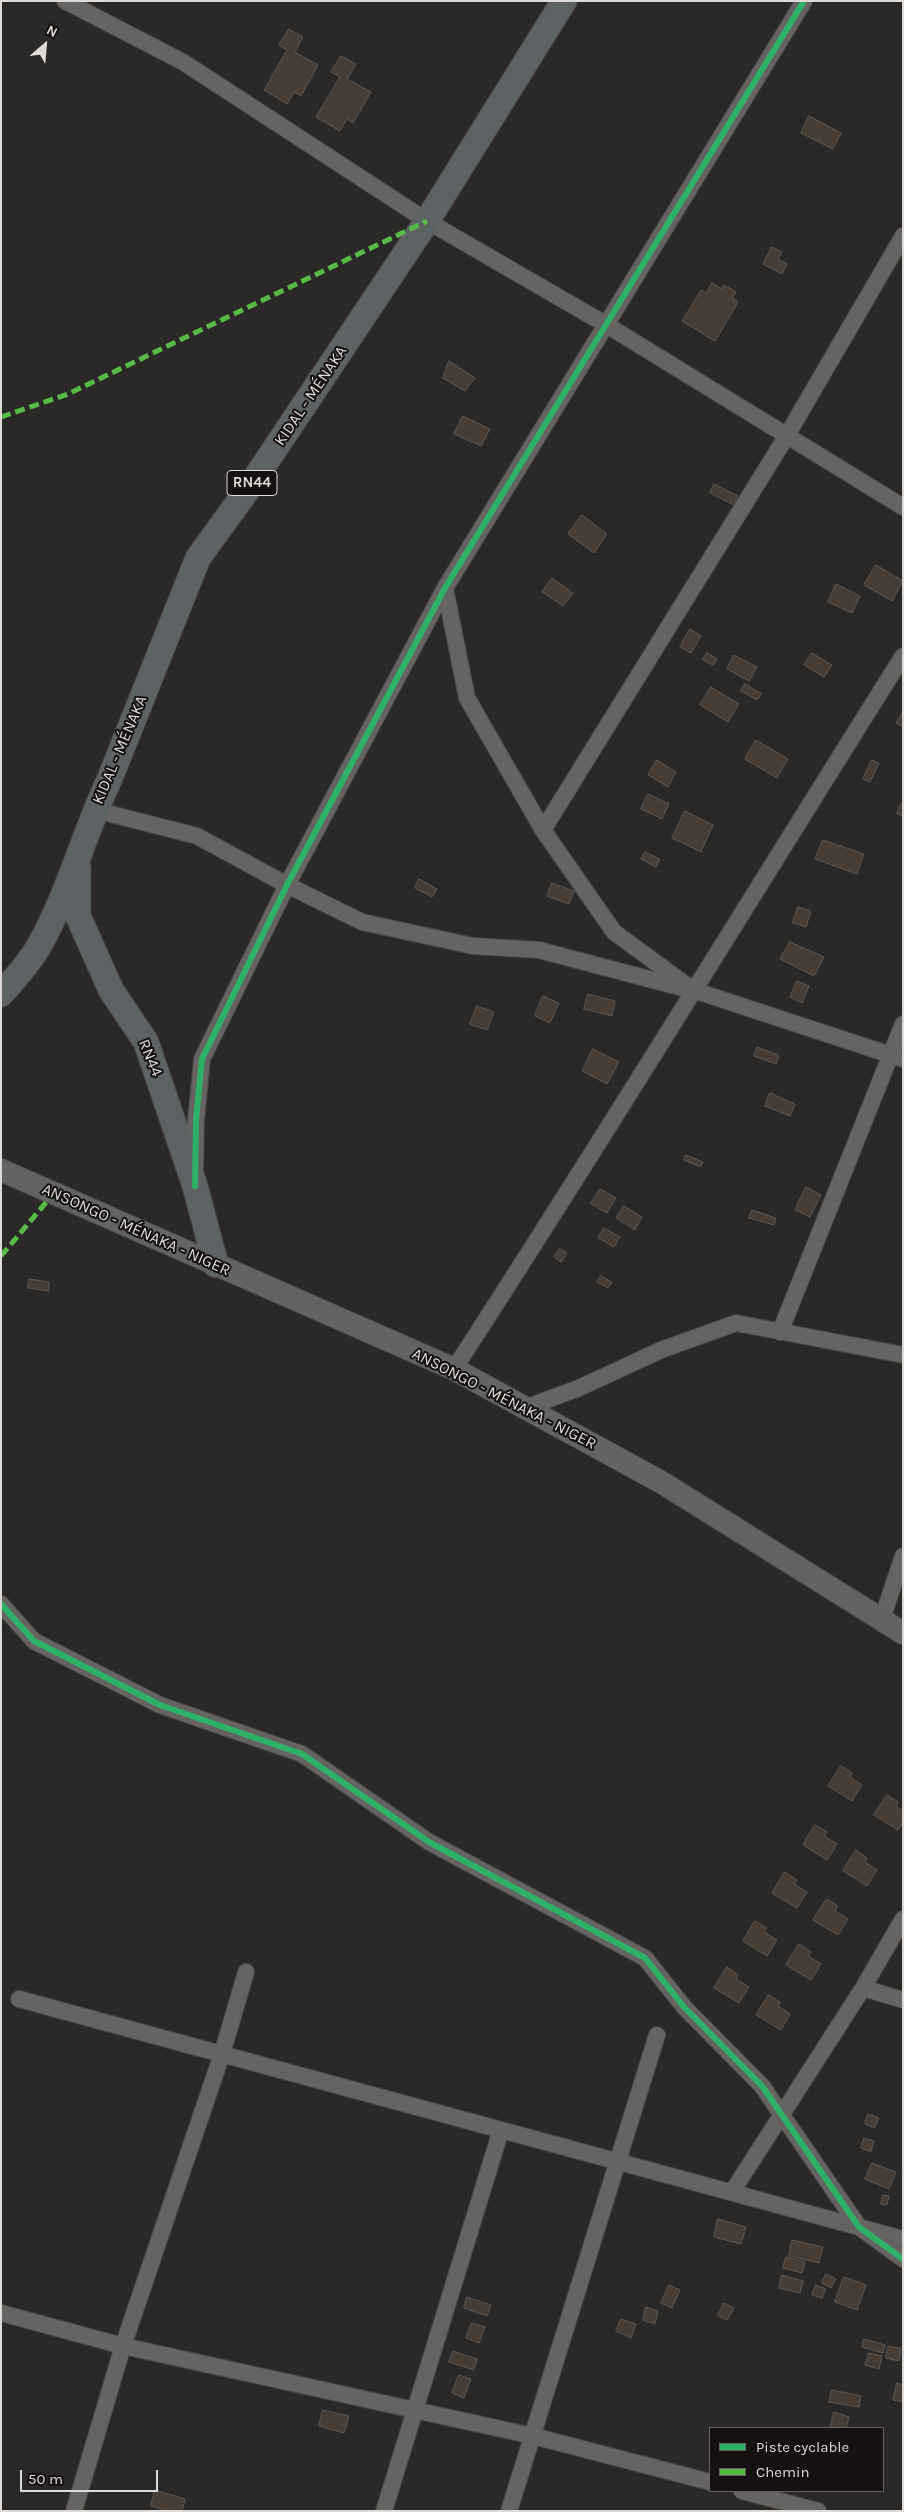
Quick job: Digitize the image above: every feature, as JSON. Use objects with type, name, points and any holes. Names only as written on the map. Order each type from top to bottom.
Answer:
[{"type":"main road","name":"KIDAL - MÉNAKA","points":[[1,994],[38,947],[78,858],[95,810],[110,778],[198,558],[248,489],[427,221],[564,1]]},
{"type":"main road","name":"RN44","points":[[78,858],[78,916],[110,990],[146,1042],[195,1186],[216,1265]]},
{"type":"main road","name":"ANSONGO - MÉNAKA - NIGER","points":[[1,1170],[454,1369],[661,1482],[903,1632]]},
{"type":"street","points":[[65,1],[182,62],[427,221],[605,324],[786,437],[903,507]]},
{"type":"street","points":[[195,1186],[196,1120],[202,1059],[287,885],[446,588],[605,324],[804,1]]},
{"type":"street","points":[[542,830],[786,437],[903,236]]},
{"type":"street","points":[[446,588],[466,698],[542,830],[614,932],[692,990]]},
{"type":"street","points":[[454,1369],[570,1190],[692,990],[903,656]]},
{"type":"street","points":[[95,810],[197,836],[287,885],[362,922],[473,946],[539,950],[692,990],[897,1057]]},
{"type":"street","points":[[780,1332],[897,1057],[903,1024]]},
{"type":"street","points":[[525,1408],[579,1388],[661,1350],[736,1323],[903,1356]]},
{"type":"street","points":[[882,1619],[903,1556]]},
{"type":"street","points":[[1,1604],[34,1641],[160,1705],[302,1754],[429,1842],[645,1958],[684,2007],[762,2086],[859,2227],[903,2259]]},
{"type":"street","points":[[732,2192],[863,1988],[903,1919]]},
{"type":"street","points":[[74,2511],[122,2346],[222,2054],[246,1972]]},
{"type":"street","points":[[863,1988],[903,2000]]},
{"type":"street","points":[[19,1999],[903,2239]]},
{"type":"street","points":[[509,2511],[657,2035]]},
{"type":"street","points":[[384,2511],[501,2130]]},
{"type":"street","points":[[1,2313],[122,2346],[533,2436],[709,2482]]},
{"type":"street","points":[[746,2492],[818,2511]]},
{"type":"building","points":[[289,29],[303,37],[295,52],[318,65],[301,96],[294,92],[287,104],[264,90],[287,50],[279,45]]},
{"type":"building","points":[[341,56],[356,64],[347,79],[371,92],[353,123],[347,119],[340,131],[316,117],[340,77],[331,72]]},
{"type":"building","points":[[809,116],[841,133],[833,149],[801,133]]},
{"type":"building","points":[[772,247],[782,252],[778,259],[787,264],[782,274],[763,264]]},
{"type":"building","points":[[712,283],[722,289],[724,285],[736,292],[732,298],[738,302],[715,341],[682,321],[701,290],[706,293]]},
{"type":"building","points":[[449,361],[475,378],[465,391],[443,378]]},
{"type":"building","points":[[463,416],[490,429],[481,446],[454,434]]},
{"type":"building","points":[[714,484],[738,496],[734,505],[710,493]]},
{"type":"building","points":[[582,515],[607,534],[594,553],[568,534]]},
{"type":"building","points":[[876,565],[903,581],[892,601],[864,585]]},
{"type":"building","points":[[552,578],[573,593],[563,606],[542,592]]},
{"type":"building","points":[[836,584],[860,596],[852,613],[828,602]]},
{"type":"building","points":[[690,629],[701,636],[691,653],[680,647]]},
{"type":"building","points":[[707,653],[717,659],[713,665],[703,660]]},
{"type":"building","points":[[812,653],[832,665],[824,677],[804,665]]},
{"type":"building","points":[[734,655],[757,667],[749,681],[727,669]]},
{"type":"building","points":[[745,684],[762,694],[757,700],[741,691]]},
{"type":"building","points":[[711,687],[739,704],[728,722],[700,705]]},
{"type":"building","points":[[903,712],[903,727],[896,723]]},
{"type":"building","points":[[756,740],[788,759],[777,778],[745,759]]},
{"type":"building","points":[[657,760],[676,772],[668,787],[648,775]]},
{"type":"building","points":[[872,760],[879,763],[870,782],[863,779]]},
{"type":"building","points":[[648,794],[669,804],[662,819],[641,809]]},
{"type":"building","points":[[901,804],[903,805],[903,816],[897,814]]},
{"type":"building","points":[[685,811],[713,825],[701,852],[672,838]]},
{"type":"building","points":[[823,840],[864,854],[857,874],[815,859]]},
{"type":"building","points":[[645,852],[660,859],[656,867],[641,859]]},
{"type":"building","points":[[419,879],[437,889],[432,897],[415,888]]},
{"type":"building","points":[[552,883],[574,891],[569,904],[547,896]]},
{"type":"building","points":[[798,907],[811,911],[806,927],[793,923]]},
{"type":"building","points":[[790,942],[824,957],[814,976],[780,959]]},
{"type":"building","points":[[797,981],[809,986],[802,1003],[790,997]]},
{"type":"building","points":[[588,994],[615,1001],[612,1016],[584,1009]]},
{"type":"building","points":[[543,996],[559,1003],[550,1023],[535,1016]]},
{"type":"building","points":[[477,1006],[494,1012],[487,1030],[470,1024]]},
{"type":"building","points":[[757,1047],[779,1055],[776,1064],[754,1056]]},
{"type":"building","points":[[593,1049],[619,1062],[607,1084],[582,1071]]},
{"type":"building","points":[[770,1093],[795,1104],[790,1116],[765,1106]]},
{"type":"building","points":[[686,1155],[703,1162],[701,1167],[684,1160]]},
{"type":"building","points":[[806,1187],[821,1195],[810,1217],[795,1210]]},
{"type":"building","points":[[600,1189],[616,1198],[607,1213],[591,1204]]},
{"type":"building","points":[[624,1206],[642,1217],[635,1230],[616,1218]]},
{"type":"building","points":[[752,1210],[776,1218],[774,1225],[749,1218]]},
{"type":"building","points":[[604,1228],[620,1237],[614,1247],[598,1238]]},
{"type":"building","points":[[560,1249],[567,1253],[561,1262],[554,1257]]},
{"type":"building","points":[[601,1276],[612,1282],[608,1288],[597,1282]]},
{"type":"building","points":[[29,1279],[49,1282],[49,1291],[28,1288]]},
{"type":"building","points":[[841,1766],[852,1773],[850,1777],[862,1785],[852,1801],[828,1786]]},
{"type":"building","points":[[887,1795],[898,1802],[896,1806],[903,1811],[903,1823],[898,1830],[874,1815]]},
{"type":"building","points":[[815,1825],[827,1832],[824,1836],[837,1844],[827,1860],[803,1845]]},
{"type":"building","points":[[856,1850],[867,1858],[865,1862],[877,1870],[867,1886],[843,1871]]},
{"type":"building","points":[[785,1872],[797,1880],[794,1884],[807,1892],[797,1908],[772,1893]]},
{"type":"building","points":[[827,1899],[838,1906],[835,1911],[848,1919],[838,1935],[813,1920]]},
{"type":"building","points":[[755,1921],[767,1928],[764,1932],[777,1940],[767,1956],[743,1941]]},
{"type":"building","points":[[799,1944],[811,1952],[808,1956],[821,1964],[811,1980],[786,1965]]},
{"type":"building","points":[[727,1967],[738,1975],[736,1979],[749,1987],[739,2003],[714,1988]]},
{"type":"building","points":[[769,1995],[780,2002],[778,2006],[790,2014],[781,2030],[756,2015]]},
{"type":"building","points":[[868,2114],[879,2118],[875,2128],[865,2124]]},
{"type":"building","points":[[864,2138],[874,2141],[871,2152],[861,2148]]},
{"type":"building","points":[[872,2163],[896,2172],[889,2189],[865,2179]]},
{"type":"building","points":[[883,2195],[889,2196],[887,2205],[881,2204]]},
{"type":"building","points":[[718,2219],[746,2227],[741,2244],[714,2237]]},
{"type":"building","points":[[792,2240],[823,2247],[819,2263],[789,2256]]},
{"type":"building","points":[[786,2257],[805,2262],[802,2273],[783,2268]]},
{"type":"building","points":[[826,2274],[836,2279],[831,2288],[822,2283]]},
{"type":"building","points":[[782,2275],[803,2281],[800,2293],[779,2288]]},
{"type":"building","points":[[844,2277],[866,2285],[857,2310],[835,2302]]},
{"type":"building","points":[[669,2285],[680,2290],[672,2308],[661,2303]]},
{"type":"building","points":[[816,2285],[826,2289],[822,2298],[812,2295]]},
{"type":"building","points":[[467,2297],[491,2305],[487,2316],[464,2308]]},
{"type":"building","points":[[724,2303],[734,2308],[727,2320],[718,2316]]},
{"type":"building","points":[[646,2307],[658,2311],[655,2324],[643,2320]]},
{"type":"building","points":[[621,2319],[636,2324],[631,2338],[616,2331]]},
{"type":"building","points":[[472,2323],[485,2327],[479,2343],[466,2338]]},
{"type":"building","points":[[864,2339],[885,2345],[883,2353],[862,2347]]},
{"type":"building","points":[[888,2346],[901,2348],[899,2361],[886,2358]]},
{"type":"building","points":[[453,2351],[477,2359],[474,2370],[449,2362]]},
{"type":"building","points":[[869,2353],[882,2356],[879,2369],[865,2365]]},
{"type":"building","points":[[459,2375],[471,2379],[464,2398],[452,2393]]},
{"type":"building","points":[[897,2383],[903,2385],[903,2402],[893,2400]]},
{"type":"building","points":[[832,2390],[861,2396],[859,2407],[829,2402]]},
{"type":"building","points":[[323,2410],[349,2416],[344,2433],[319,2426]]},
{"type":"building","points":[[834,2412],[849,2417],[846,2427],[830,2427]]},
{"type":"building","points":[[155,2490],[185,2499],[182,2511],[168,2511],[151,2506]]},
{"type":"marked path","points":[[1,417],[68,394],[427,221]]},
{"type":"marked path","points":[[1,1256],[54,1193]]},
{"type":"cycle path","points":[[195,1186],[196,1120],[202,1059],[287,885],[445,588],[804,1]]},
{"type":"cycle path","points":[[1,1604],[34,1641],[160,1705],[302,1754],[429,1842],[645,1958],[684,2007],[762,2086],[859,2227],[903,2259]]}]
